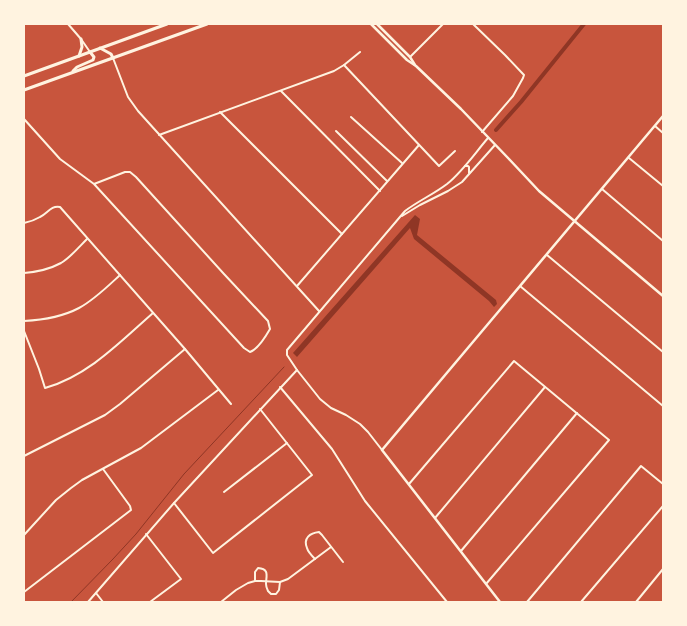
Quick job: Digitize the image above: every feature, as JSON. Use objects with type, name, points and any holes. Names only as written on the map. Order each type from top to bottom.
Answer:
[{"type":"main road","points":[[24,76],[164,24]]},
{"type":"main road","points":[[24,90],[207,24]]},
{"type":"main road","points":[[79,56],[82,47],[81,39]]},
{"type":"main road","points":[[100,48],[111,54],[113,58]]},
{"type":"main road","points":[[72,73],[77,67],[93,60],[94,57],[90,52]]},
{"type":"street","points":[[68,24],[90,52]]},
{"type":"street","points":[[371,24],[407,60],[416,66],[461,109],[539,192],[663,296]]},
{"type":"street","points":[[377,24],[410,57],[416,66]]},
{"type":"street","points":[[407,60],[443,24]]},
{"type":"street","points":[[473,24],[524,75],[513,96],[482,132]]},
{"type":"street","points":[[159,135],[334,71],[360,52]]},
{"type":"street","points":[[113,58],[128,97],[138,111],[319,311]]},
{"type":"street","points":[[344,65],[439,166],[455,151]]},
{"type":"street","points":[[281,90],[380,190]]},
{"type":"street","points":[[220,112],[342,234]]},
{"type":"street","points":[[382,450],[663,116]]},
{"type":"street","points":[[351,117],[403,163]]},
{"type":"street","points":[[24,119],[60,159],[94,184],[238,342],[250,352],[253,351],[265,338],[270,329],[268,320],[136,177],[130,172],[125,172],[94,184]]},
{"type":"street","points":[[655,126],[663,132]]},
{"type":"street","points":[[336,131],[387,181]]},
{"type":"street","points":[[488,138],[452,180],[405,211],[287,350],[287,355],[309,386],[326,404],[346,415],[368,432],[500,602]]},
{"type":"street","points":[[297,286],[419,145]]},
{"type":"street","points":[[400,218],[420,205],[455,187],[469,175],[495,145]]},
{"type":"street","points":[[628,157],[663,186]]},
{"type":"street","points":[[464,166],[469,167],[469,175]]},
{"type":"street","points":[[602,189],[663,240]]},
{"type":"street","points":[[24,224],[44,215],[56,206],[60,207],[185,349],[231,404]]},
{"type":"street","points":[[24,273],[34,272],[62,263],[88,238]]},
{"type":"street","points":[[547,255],[663,352]]},
{"type":"street","points":[[24,321],[38,320],[64,314],[79,308],[95,297],[120,275]]},
{"type":"street","points":[[520,286],[663,406]]},
{"type":"street","points":[[24,331],[45,388],[54,386],[91,366],[153,313]]},
{"type":"street","points":[[24,456],[105,415],[185,349]]},
{"type":"street","points":[[409,484],[514,361],[609,440],[486,584]]},
{"type":"street","points":[[88,602],[146,534],[297,370]]},
{"type":"street","points":[[435,518],[545,387]]},
{"type":"street","points":[[280,388],[332,449],[365,501],[447,602]]},
{"type":"street","points":[[24,535],[56,500],[70,488],[141,448],[218,390]]},
{"type":"street","points":[[174,503],[213,553],[312,475],[260,409]]},
{"type":"street","points":[[461,551],[577,413]]},
{"type":"street","points":[[224,492],[287,443]]},
{"type":"street","points":[[527,602],[641,466],[663,484]]},
{"type":"street","points":[[24,592],[131,510],[130,506],[103,469]]},
{"type":"street","points":[[581,602],[663,506]]},
{"type":"street","points":[[315,559],[306,547],[306,540],[311,534],[319,532],[343,562]]},
{"type":"street","points":[[146,534],[181,579],[150,602]]},
{"type":"street","points":[[220,602],[242,586],[255,581],[280,582],[288,579],[331,547]]},
{"type":"street","points":[[255,581],[255,572],[258,568],[262,568],[266,571],[267,575],[266,586],[268,592],[271,594],[276,594],[279,590],[280,582]]},
{"type":"street","points":[[636,602],[663,569]]},
{"type":"street","points":[[96,593],[103,602]]},
{"type":"shaded area","points":[[415,215],[420,219],[417,235],[496,300],[497,304],[494,307],[489,301],[414,239],[410,228],[297,357],[293,353]]},
{"type":"waterway","points":[[496,130],[521,102],[584,24]]},
{"type":"waterway","points":[[71,602],[136,534],[184,474],[284,367]]}]
